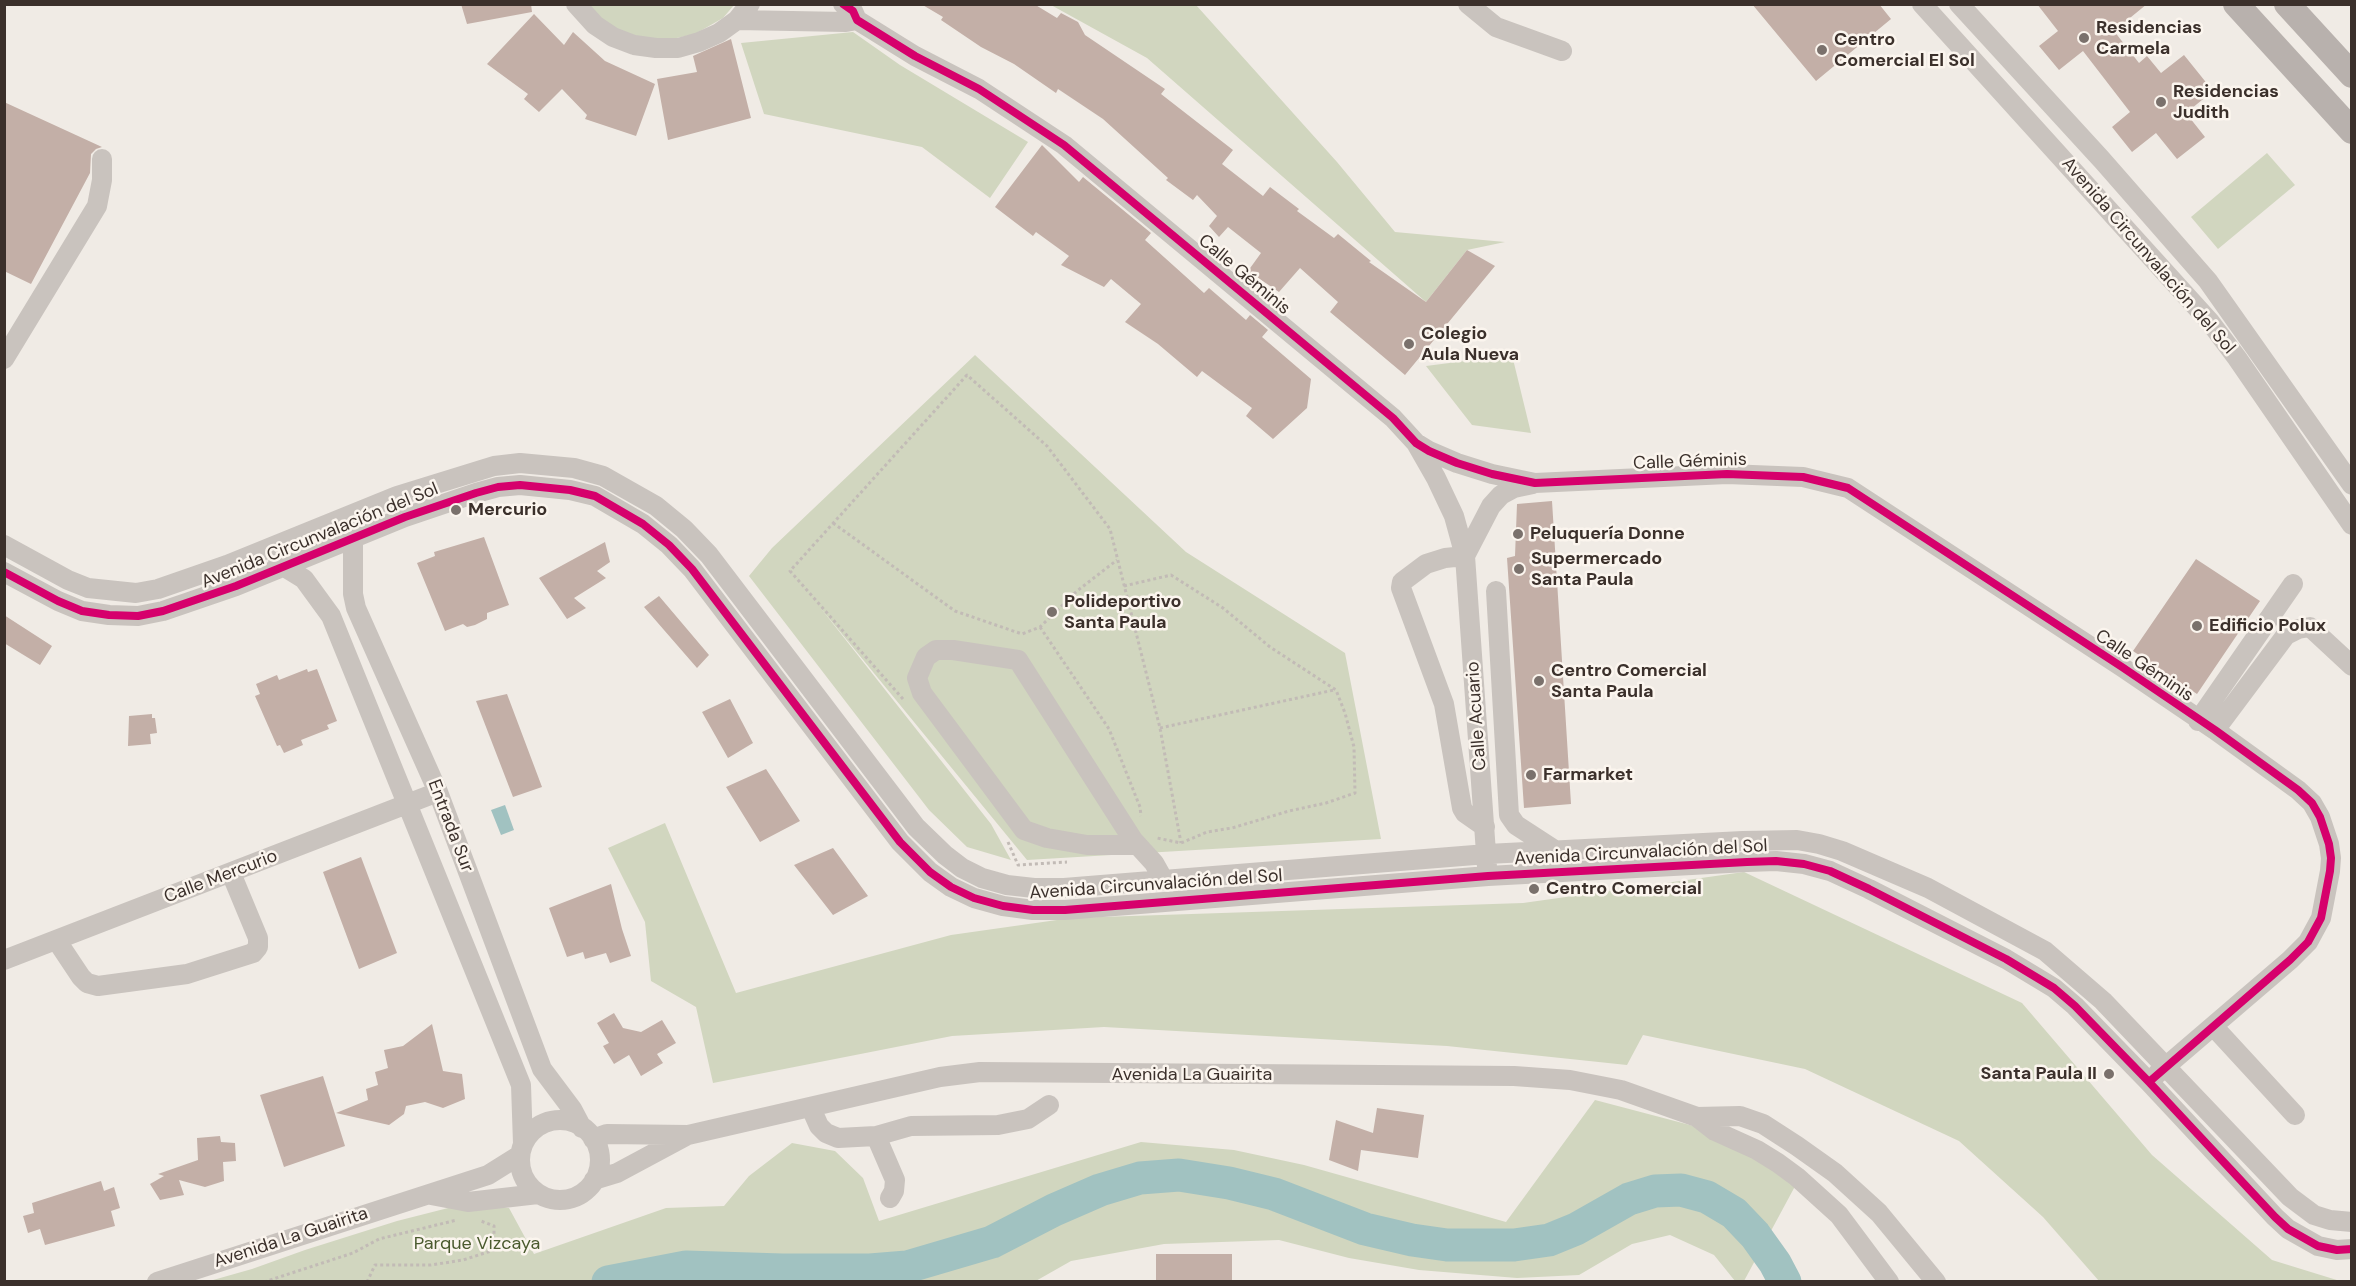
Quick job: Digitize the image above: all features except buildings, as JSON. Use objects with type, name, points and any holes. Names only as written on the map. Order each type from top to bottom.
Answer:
[{"type":"main road","points":[[2236,4],[2352,131]]},
{"type":"main road","points":[[2287,4],[2352,75]]},
{"type":"street","points":[[576,4],[595,25],[613,37],[634,45],[656,48],[678,48],[719,33],[737,20],[750,4]]},
{"type":"street","name":"Calle Géminis","points":[[843,4],[853,11],[857,20],[915,56],[979,89],[1064,145],[1393,418],[1416,443],[1457,463],[1492,474],[1535,483],[1727,474],[1803,477],[1848,488],[2122,667],[2298,790],[2312,803],[2320,817],[2331,858],[2323,909],[2308,942],[2149,1082]]},
{"type":"street","points":[[1468,4],[1496,27],[1562,51]]},
{"type":"street","name":"Avenida Circunvalación del Sol","points":[[1922,4],[2130,232],[2224,340],[2352,525]]},
{"type":"street","name":"Avenida Circunvalación del Sol","points":[[1959,4],[2102,160],[2149,217],[2208,281],[2352,485]]},
{"type":"street","points":[[737,20],[846,22],[857,20]]},
{"type":"street","points":[[4,359],[96,206],[102,180],[102,159]]},
{"type":"street","points":[[2130,232],[2149,217]]},
{"type":"street","name":"Calle Acuario","points":[[1416,443],[1455,516],[1465,556],[1488,876]]},
{"type":"street","name":"Avenida Circunvalación del Sol","points":[[4,545],[68,580],[88,588],[136,593],[186,580],[397,496],[494,465],[520,463],[574,468],[603,476],[656,506],[709,555],[916,827],[945,855],[962,868],[982,878],[1007,885],[1064,888],[1487,854],[1743,841],[1797,840],[1842,851],[1928,888],[2045,951],[2103,1001],[2290,1197],[2314,1215],[2330,1220],[2352,1222]]},
{"type":"street","points":[[1485,827],[1462,808],[1444,704],[1401,588],[1402,582],[1426,564],[1445,558],[1465,556],[1491,506],[1501,495],[1514,488],[1535,483]]},
{"type":"street","name":"Avenida Circunvalación del Sol","points":[[4,572],[82,611],[109,615],[138,615],[163,611],[193,602],[285,568],[353,538],[454,499],[498,487],[520,485],[570,490],[595,496],[618,508],[652,531],[692,569],[893,834],[930,872],[951,887],[974,898],[1003,906],[1033,910],[1065,910],[1488,876],[1776,861],[1804,864],[1830,871],[1869,889],[2006,959],[2054,988],[2075,1006],[2149,1082],[2237,1178],[2288,1229],[2318,1246],[2337,1250],[2352,1249]]},
{"type":"street","name":"Entrada Sur","points":[[344,517],[353,538],[353,594],[356,608],[438,792],[542,1069],[588,1133]]},
{"type":"street","name":"Entrada Sur","points":[[270,548],[278,563],[304,579],[331,616],[521,1085],[521,1149]]},
{"type":"street","points":[[2198,721],[2293,584]]},
{"type":"street","points":[[1496,591],[1506,806],[1516,825],[1556,851]]},
{"type":"street","points":[[2215,730],[2286,635],[2298,629],[2310,627],[2352,666]]},
{"type":"street","points":[[1140,842],[1087,845],[1047,838],[1024,830],[922,693],[917,678],[926,657],[936,650],[953,650],[1018,660],[1140,842],[1154,863],[1163,879]]},
{"type":"street","name":"Calle Mercurio","points":[[4,960],[438,792]]},
{"type":"street","points":[[57,941],[81,977],[87,983],[98,986],[187,974],[253,953],[258,947],[258,938],[231,873]]},
{"type":"street","points":[[1064,888],[1065,910]]},
{"type":"street","points":[[2213,1026],[2295,1115]]},
{"type":"street","name":"Avenida La Guairita","points":[[157,1281],[488,1175],[521,1149],[535,1128],[554,1121],[573,1123],[588,1133],[688,1135],[940,1077],[980,1072],[1514,1076],[1570,1080],[1621,1090],[1697,1117],[1715,1131],[1757,1150],[1797,1177],[1839,1215],[1890,1281]]},
{"type":"street","points":[[811,1108],[819,1126],[826,1133],[838,1138],[876,1136],[912,1126],[999,1125],[1028,1119],[1049,1105]]},
{"type":"street","name":"Avenida La Guairita","points":[[1697,1117],[1740,1116],[1763,1124],[1806,1153],[1835,1173],[1880,1213],[1936,1281]]},
{"type":"street","points":[[588,1133],[597,1146],[600,1164],[594,1180]]},
{"type":"street","name":"Avenida La Guairita","points":[[425,1195],[468,1202],[538,1194],[559,1200],[569,1199],[580,1195],[594,1180],[617,1173],[688,1135]]},
{"type":"street","points":[[876,1136],[895,1180],[894,1191],[890,1198]]},
{"type":"street","points":[[521,1149],[520,1166],[523,1177],[529,1187],[538,1194]]},
{"type":"path","points":[[908,705],[790,571],[967,375],[1047,446],[1110,529],[1160,728],[1181,843]]},
{"type":"path","points":[[833,523],[955,611],[1022,634],[1040,627],[1077,591],[1117,560]]},
{"type":"path","points":[[1040,627],[1109,729],[1140,807],[1140,842],[1181,843],[1207,832],[1232,828],[1355,793],[1354,747],[1336,690],[1270,647],[1223,608],[1171,575],[1124,586]]},
{"type":"path","points":[[1160,728],[1336,690]]},
{"type":"path","points":[[1006,838],[1018,865],[1071,862]]},
{"type":"path","points":[[264,1281],[353,1253],[387,1237],[459,1220]]},
{"type":"path","points":[[367,1281],[375,1265],[430,1265],[463,1260],[494,1251],[494,1226],[478,1220]]},
{"type":"green space","points":[[584,5],[734,5],[723,18],[695,34],[663,41],[630,36],[600,21]]},
{"type":"green space","points":[[1051,5],[1196,5],[1337,162],[1395,232],[1505,242],[1467,250],[1426,302],[1147,58]]},
{"type":"green space","points":[[853,32],[900,65],[1028,142],[990,198],[922,147],[764,114],[741,43]]},
{"type":"green space","points":[[2267,153],[2295,185],[2218,249],[2191,217]]},
{"type":"green space","name":"Polideportivo Santa Paula","points":[[975,355],[1186,552],[1345,653],[1381,839],[1027,860],[819,606],[991,824],[1011,860],[967,847],[929,810],[749,576],[772,548]]},
{"type":"green space","points":[[1512,355],[1531,433],[1472,425],[1426,366]]},
{"type":"green space","points":[[665,823],[736,993],[951,935],[1071,918],[1523,903],[1744,872],[2022,1003],[2152,1155],[2272,1260],[2340,1281],[2099,1281],[2043,1217],[1959,1141],[1805,1069],[1643,1035],[1627,1065],[1447,1046],[1104,1027],[952,1036],[713,1083],[696,1007],[651,981],[645,922],[608,848]]},
{"type":"green space","name":"Parque Vizcaya","points":[[1595,1100],[1709,1130],[1800,1177],[1744,1281],[1735,1281],[1714,1255],[1670,1235],[1632,1244],[1579,1275],[1517,1278],[1419,1270],[1349,1258],[1279,1240],[1164,1244],[1071,1261],[1034,1282],[206,1282],[397,1221],[456,1206],[509,1208],[534,1254],[666,1208],[724,1206],[749,1176],[792,1143],[835,1151],[863,1178],[879,1221],[1141,1142],[1234,1150],[1304,1165],[1506,1222]]},
{"type":"water","points":[[505,805],[514,830],[501,835],[491,810]]},
{"type":"waterway","points":[[608,1282],[686,1267],[782,1270],[870,1270],[907,1267],[992,1242],[1054,1210],[1100,1190],[1140,1178],[1179,1175],[1229,1183],[1274,1194],[1365,1229],[1447,1245],[1514,1245],[1549,1240],[1576,1229],[1629,1199],[1655,1191],[1681,1190],[1707,1197],[1734,1213],[1755,1235],[1785,1282]]},
{"type":"cycle path","points":[[843,4],[853,11],[857,20],[915,56],[979,89],[1064,145],[1393,418],[1416,443],[1429,451],[1492,474],[1535,483],[1727,474],[1803,477],[1848,488],[2122,667],[2298,790],[2312,803],[2320,817],[2329,844],[2330,871],[2321,918],[2308,942],[2290,960],[2149,1082]]},
{"type":"cycle path","points":[[4,572],[82,611],[138,616],[163,611],[236,586],[405,517],[498,487],[520,485],[570,490],[595,496],[643,524],[669,545],[692,569],[900,842],[930,872],[951,887],[974,898],[1003,906],[1033,910],[1065,910],[1488,876],[1747,862],[1776,861],[1804,864],[1830,871],[1869,889],[2006,959],[2054,988],[2075,1006],[2149,1082],[2288,1229],[2318,1246],[2337,1250],[2352,1249]]},
{"type":"place","name":"Residencias Carmela","points":[[2084,38]]},
{"type":"place","name":"Centro Comercial El Sol","points":[[1822,50]]},
{"type":"place","name":"Residencias Judith","points":[[2161,102]]},
{"type":"place","name":"Colegio Aula Nueva","points":[[1409,344]]},
{"type":"place","name":"Mercurio","points":[[456,510]]},
{"type":"place","name":"Peluquería Donne","points":[[1518,534]]},
{"type":"place","name":"Supermercado Santa Paula","points":[[1519,569]]},
{"type":"place","name":"Polideportivo Santa Paula","points":[[1052,612]]},
{"type":"place","name":"Edificio Polux","points":[[2197,626]]},
{"type":"place","name":"Centro Comercial Santa Paula","points":[[1539,681]]},
{"type":"place","name":"Farmarket","points":[[1531,775]]},
{"type":"place","name":"Centro Comercial","points":[[1534,889]]},
{"type":"place","name":"Santa Paula II","points":[[2109,1074]]}]
